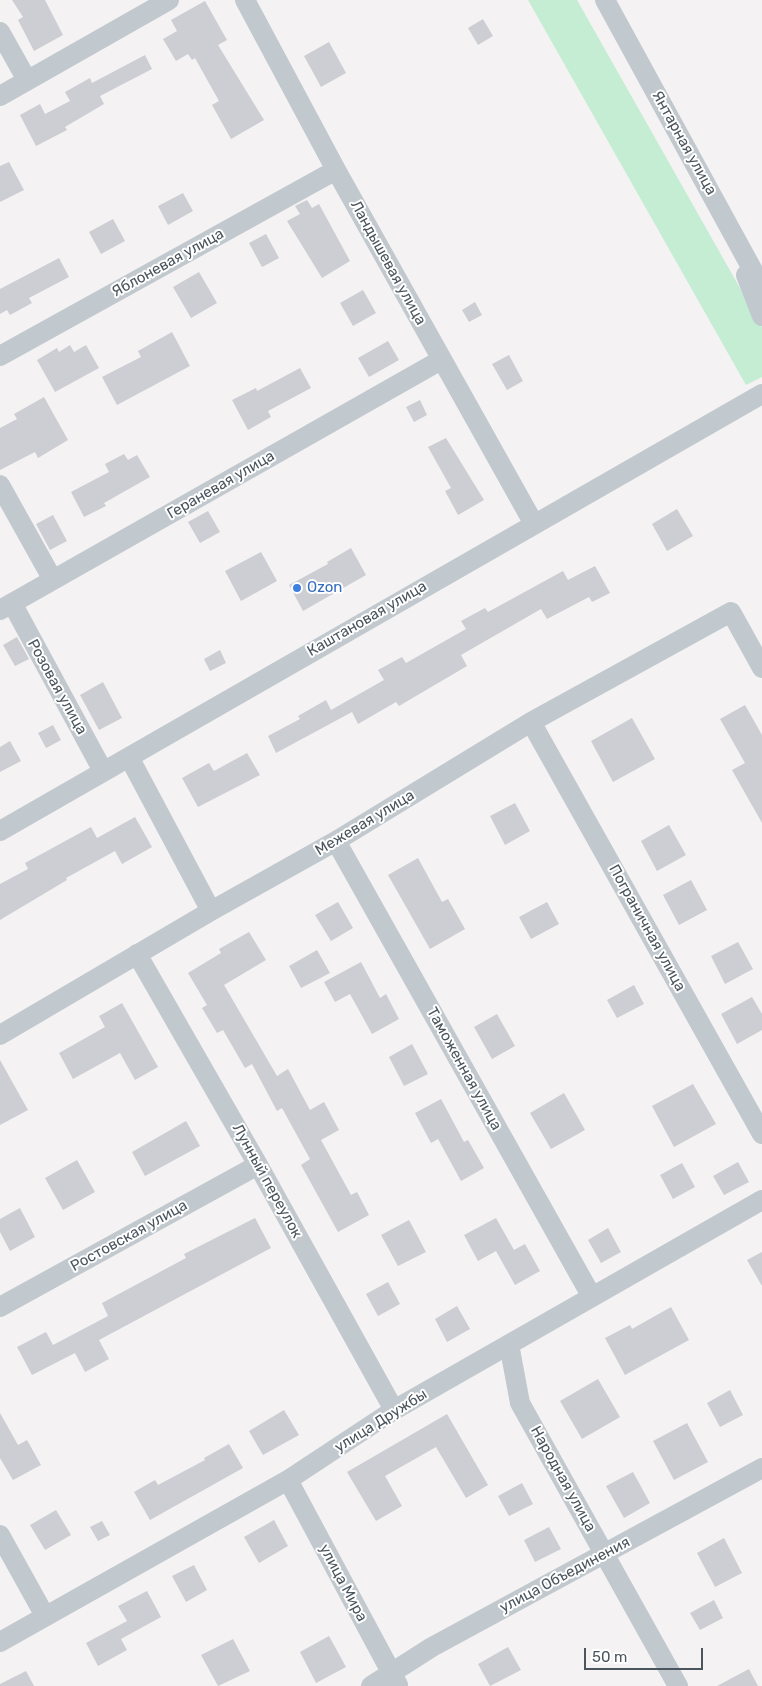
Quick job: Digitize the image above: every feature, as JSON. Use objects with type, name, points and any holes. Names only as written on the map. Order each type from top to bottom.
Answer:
[{"type":"street","points":[[0,96],[169,0]]},
{"type":"street","name":"Ландышевая улица","points":[[245,0],[336,170],[534,524]]},
{"type":"street","name":"Янтарная улица","points":[[605,0],[734,232],[762,287]]},
{"type":"street","points":[[0,32],[27,80]]},
{"type":"street","name":"Яблоневая улица","points":[[0,356],[336,170]]},
{"type":"street","points":[[734,232],[750,288],[762,316]]},
{"type":"street","name":"Гераневая улица","points":[[6,606],[441,360]]},
{"type":"street","points":[[736,410],[762,382]]},
{"type":"street","points":[[736,410],[762,394]]},
{"type":"street","points":[[736,410],[762,402]]},
{"type":"street","name":"Каштановая улица","points":[[0,831],[736,410]]},
{"type":"street","points":[[0,485],[53,580]]},
{"type":"street","name":"Розовая улица","points":[[6,606],[103,771]]},
{"type":"street","name":"Межевая улица","points":[[0,1036],[211,911],[336,841],[531,722],[731,612],[762,668]]},
{"type":"street","name":"Пограничная улица","points":[[531,722],[762,1134]]},
{"type":"street","points":[[129,757],[211,911]]},
{"type":"street","name":"Таможенная улица","points":[[336,841],[592,1297]]},
{"type":"street","name":"Лунный переулок","points":[[137,954],[258,1165],[394,1410]]},
{"type":"street","name":"Ростовская улица","points":[[0,1307],[258,1165]]},
{"type":"street","name":"улица Дружбы","points":[[0,1642],[288,1480],[394,1410],[762,1200]]},
{"type":"street","name":"Народная улица","points":[[509,1344],[520,1403],[678,1686]]},
{"type":"street","name":"улица Объединения","points":[[372,1686],[396,1680],[432,1647],[762,1468]]},
{"type":"street","name":"улица Мира","points":[[288,1480],[396,1680]]},
{"type":"street","points":[[0,1534],[45,1616]]},
{"type":"green space","points":[[528,0],[577,0],[762,327],[762,377],[746,385]]},
{"type":"building","points":[[12,0],[45,0],[63,35],[34,51],[18,20],[23,17]]},
{"type":"building","points":[[205,1],[227,40],[218,45],[264,120],[231,139],[212,105],[219,101],[195,58],[192,60],[188,54],[176,61],[163,39],[177,31],[171,20]]},
{"type":"building","points":[[483,19],[493,36],[478,45],[468,28]]},
{"type":"building","points":[[329,42],[346,73],[321,87],[304,56]]},
{"type":"building","points":[[145,55],[152,69],[100,96],[104,104],[65,127],[67,130],[36,146],[20,115],[40,104],[45,114],[70,101],[65,92],[90,78],[92,83]]},
{"type":"building","points":[[9,162],[24,190],[0,202],[0,166]]},
{"type":"building","points":[[183,193],[193,211],[168,225],[158,206]]},
{"type":"building","points":[[307,200],[312,208],[319,204],[350,261],[322,278],[287,221],[300,214],[295,206]]},
{"type":"building","points":[[113,219],[125,241],[101,254],[89,232]]},
{"type":"building","points":[[266,234],[279,258],[262,267],[249,243]]},
{"type":"building","points":[[59,258],[69,277],[29,298],[32,303],[10,315],[7,310],[0,314],[0,289]]},
{"type":"building","points":[[199,272],[217,303],[191,318],[173,287]]},
{"type":"building","points":[[363,290],[376,313],[353,326],[340,303]]},
{"type":"building","points":[[475,302],[482,315],[469,322],[462,310]]},
{"type":"building","points":[[172,332],[190,366],[117,405],[102,377],[141,357],[138,351]]},
{"type":"building","points":[[388,341],[399,360],[369,377],[358,358]]},
{"type":"building","points":[[70,345],[74,352],[86,345],[99,368],[55,392],[37,360],[57,348],[59,352]]},
{"type":"building","points":[[509,355],[523,381],[507,390],[492,364]]},
{"type":"building","points":[[300,368],[311,388],[268,411],[271,417],[248,430],[232,400],[256,388],[257,391]]},
{"type":"building","points":[[44,397],[68,440],[38,458],[35,452],[0,470],[0,428],[17,419],[14,414]]},
{"type":"building","points":[[420,400],[427,415],[414,422],[406,407]]},
{"type":"building","points":[[446,438],[484,500],[458,515],[445,491],[451,488],[428,447]]},
{"type":"building","points":[[124,454],[128,460],[137,455],[150,477],[104,503],[106,506],[84,517],[71,492],[109,472],[105,464]]},
{"type":"building","points":[[677,509],[693,536],[667,551],[652,524]]},
{"type":"building","points":[[208,511],[220,532],[200,543],[188,522]]},
{"type":"building","points":[[53,515],[67,541],[50,550],[36,524]]},
{"type":"building","points":[[351,548],[366,575],[303,611],[289,585],[328,564],[327,562]]},
{"type":"building","points":[[261,552],[277,581],[241,601],[225,571]]},
{"type":"building","points":[[595,566],[610,593],[592,602],[589,597],[547,619],[541,609],[461,655],[467,666],[399,706],[396,702],[358,724],[352,712],[276,753],[268,736],[300,719],[298,716],[326,700],[331,710],[384,680],[378,670],[402,657],[406,663],[466,629],[461,621],[485,608],[488,612],[563,571],[568,580]]},
{"type":"building","points":[[17,637],[29,659],[15,666],[3,645]]},
{"type":"building","points":[[220,650],[226,663],[210,671],[204,659]]},
{"type":"building","points":[[103,682],[122,718],[99,730],[80,695]]},
{"type":"building","points":[[745,705],[762,735],[762,823],[732,770],[745,763],[720,719]]},
{"type":"building","points":[[632,718],[655,759],[613,782],[591,741]]},
{"type":"building","points":[[53,725],[61,740],[46,748],[38,733]]},
{"type":"building","points":[[10,741],[21,761],[0,772],[0,747]]},
{"type":"building","points":[[247,753],[260,775],[198,807],[182,778],[209,763],[214,771]]},
{"type":"building","points":[[515,803],[530,831],[505,845],[490,816]]},
{"type":"building","points":[[135,817],[152,847],[122,864],[115,851],[66,878],[67,880],[0,920],[0,884],[28,869],[25,863],[91,827],[97,838]]},
{"type":"building","points":[[669,825],[686,855],[657,871],[641,841]]},
{"type":"building","points":[[418,858],[442,902],[448,899],[465,929],[430,949],[388,875]]},
{"type":"building","points":[[691,880],[707,910],[679,925],[663,895]]},
{"type":"building","points":[[338,902],[353,928],[331,941],[315,915]]},
{"type":"building","points":[[547,902],[559,924],[531,939],[519,917]]},
{"type":"building","points":[[249,932],[266,960],[224,985],[277,1076],[288,1069],[310,1110],[324,1102],[339,1130],[321,1140],[351,1195],[357,1192],[369,1215],[338,1232],[301,1165],[310,1159],[282,1108],[277,1111],[252,1064],[245,1068],[223,1030],[217,1033],[202,1008],[207,1005],[188,973],[221,953],[219,949]]},
{"type":"building","points":[[738,942],[753,969],[725,984],[711,956]]},
{"type":"building","points":[[317,950],[330,973],[301,988],[289,966]]},
{"type":"building","points":[[361,962],[380,998],[386,994],[399,1019],[372,1034],[350,994],[335,1002],[324,982]]},
{"type":"building","points":[[634,985],[644,1004],[617,1018],[607,1000]]},
{"type":"building","points":[[752,997],[762,1014],[762,1030],[737,1044],[721,1014]]},
{"type":"building","points":[[122,1003],[158,1067],[135,1080],[120,1053],[73,1079],[59,1053],[105,1027],[99,1016]]},
{"type":"building","points":[[497,1014],[515,1046],[492,1059],[474,1027]]},
{"type":"building","points":[[412,1044],[428,1074],[404,1086],[389,1057]]},
{"type":"building","points":[[0,1060],[28,1110],[0,1125]]},
{"type":"building","points":[[693,1084],[716,1124],[674,1147],[652,1106]]},
{"type":"building","points":[[564,1093],[585,1130],[551,1149],[530,1113]]},
{"type":"building","points":[[441,1099],[464,1142],[468,1140],[484,1168],[461,1181],[438,1139],[431,1143],[415,1113]]},
{"type":"building","points":[[186,1121],[200,1146],[145,1176],[132,1152]]},
{"type":"building","points":[[77,1160],[95,1192],[63,1210],[45,1178]]},
{"type":"building","points":[[738,1162],[749,1182],[724,1195],[713,1176]]},
{"type":"building","points":[[682,1163],[695,1187],[673,1199],[660,1175]]},
{"type":"building","points":[[20,1208],[35,1237],[10,1251],[0,1232],[0,1219]]},
{"type":"building","points":[[255,1218],[271,1248],[99,1340],[109,1359],[85,1372],[75,1353],[32,1375],[17,1347],[46,1332],[53,1345],[108,1316],[102,1303],[186,1258],[184,1254]]},
{"type":"building","points":[[496,1218],[514,1250],[525,1244],[540,1271],[515,1285],[496,1251],[478,1261],[464,1235]]},
{"type":"building","points":[[409,1220],[426,1252],[398,1266],[381,1235]]},
{"type":"building","points":[[608,1228],[621,1252],[601,1263],[588,1240]]},
{"type":"building","points":[[762,1252],[762,1286],[747,1260]]},
{"type":"building","points":[[388,1282],[400,1304],[378,1316],[366,1294]]},
{"type":"building","points":[[457,1306],[470,1329],[447,1342],[435,1319]]},
{"type":"building","points":[[671,1307],[689,1340],[625,1375],[605,1338],[630,1325],[632,1329]]},
{"type":"building","points":[[598,1379],[620,1417],[582,1439],[560,1401]]},
{"type":"building","points":[[730,1390],[743,1415],[720,1427],[707,1403]]},
{"type":"building","points":[[284,1410],[299,1435],[263,1455],[249,1431]]},
{"type":"building","points":[[0,1413],[18,1445],[27,1440],[41,1465],[13,1480],[0,1458]]},
{"type":"building","points":[[447,1414],[488,1485],[466,1498],[436,1447],[385,1476],[402,1506],[376,1521],[347,1472]]},
{"type":"building","points":[[687,1423],[708,1462],[674,1480],[653,1441]]},
{"type":"building","points":[[229,1444],[243,1468],[150,1520],[134,1492],[155,1480],[158,1485],[205,1460],[204,1458]]},
{"type":"building","points":[[633,1472],[650,1503],[624,1518],[606,1486]]},
{"type":"building","points":[[522,1483],[533,1504],[509,1516],[498,1496]]},
{"type":"building","points":[[56,1510],[71,1535],[45,1550],[30,1525]]},
{"type":"building","points":[[274,1520],[288,1546],[259,1563],[244,1537]]},
{"type":"building","points":[[102,1521],[110,1535],[98,1541],[90,1527]]},
{"type":"building","points":[[549,1527],[561,1549],[535,1562],[524,1540]]},
{"type":"building","points":[[724,1538],[742,1573],[715,1587],[697,1553]]},
{"type":"building","points":[[194,1565],[207,1590],[186,1602],[172,1576]]},
{"type":"building","points":[[147,1591],[161,1617],[121,1639],[127,1650],[98,1666],[86,1643],[127,1621],[118,1606]]},
{"type":"building","points":[[714,1600],[723,1618],[700,1630],[690,1613]]},
{"type":"building","points":[[329,1636],[346,1667],[316,1683],[300,1652]]},
{"type":"building","points":[[233,1639],[250,1671],[218,1686],[201,1655]]},
{"type":"building","points":[[508,1647],[521,1670],[490,1686],[478,1664]]},
{"type":"building","points":[[749,1669],[758,1686],[717,1686]]},
{"type":"building","points":[[26,1671],[34,1686],[0,1686],[0,1684]]},
{"type":"place","name":"Ozon","points":[[297,588]]}]
